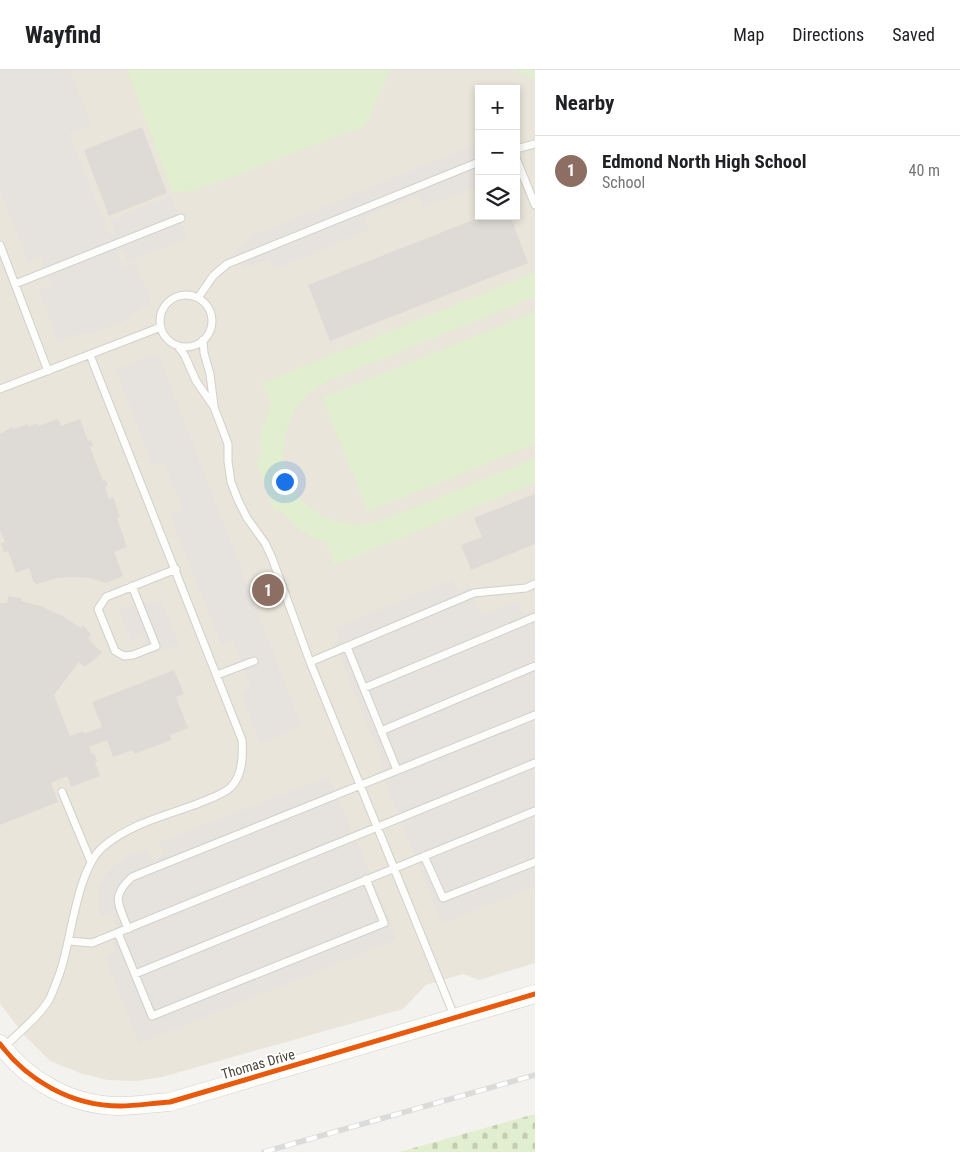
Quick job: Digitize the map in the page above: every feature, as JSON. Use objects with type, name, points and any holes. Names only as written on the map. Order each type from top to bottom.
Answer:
[{"type":"street","name":"Thomas Drive","points":[[1,1046],[22,1069],[51,1089],[81,1101],[119,1106],[170,1102],[535,994]]},
{"type":"lane","points":[[520,148],[535,144]]},
{"type":"lane","points":[[198,298],[213,276],[227,264],[475,164]]},
{"type":"lane","points":[[520,168],[535,205]]},
{"type":"lane","points":[[15,284],[180,218]]},
{"type":"lane","points":[[0,245],[48,371]]},
{"type":"lane","points":[[182,295],[191,295],[198,298],[209,310],[212,318],[208,334],[197,345],[189,347],[177,345],[167,339],[161,327],[160,316],[163,308],[175,297],[182,295]]},
{"type":"lane","points":[[0,390],[161,327]]},
{"type":"lane","points":[[203,340],[214,407],[228,444],[231,482],[248,518],[265,543],[310,662],[455,1018]]},
{"type":"lane","points":[[177,345],[185,356],[196,382],[214,407]]},
{"type":"lane","points":[[1,1046],[34,1017],[49,1000],[62,967],[86,873],[103,846],[124,833],[217,796],[231,786],[239,773],[243,756],[242,740],[90,355]]},
{"type":"lane","points":[[132,586],[156,646],[133,656],[124,656],[116,651],[98,609],[106,597],[132,586],[176,569]]},
{"type":"lane","points":[[310,662],[474,593],[526,588],[535,584]]},
{"type":"lane","points":[[364,688],[535,617]]},
{"type":"lane","points":[[347,647],[397,770]]},
{"type":"lane","points":[[217,675],[254,660]]},
{"type":"lane","points":[[381,730],[535,666]]},
{"type":"lane","points":[[128,929],[117,900],[122,887],[132,877],[535,715]]},
{"type":"lane","points":[[69,941],[92,943],[535,762]]},
{"type":"lane","points":[[62,792],[92,862]]},
{"type":"lane","points":[[134,974],[535,811]]},
{"type":"lane","points":[[424,856],[443,898],[535,862]]},
{"type":"lane","points":[[118,933],[152,1016],[384,923],[366,879]]},
{"type":"shaded area","points":[[0,70],[535,70],[535,963],[479,980],[463,974],[426,985],[403,1009],[162,1077],[137,1081],[107,1080],[80,1073],[50,1061],[26,1037],[0,1004]]},
{"type":"shaded area","points":[[0,70],[70,70],[92,125],[69,134],[110,235],[115,233],[110,220],[171,195],[188,238],[127,262],[122,249],[117,252],[123,268],[136,263],[152,304],[141,308],[121,323],[93,334],[74,335],[58,341],[38,291],[52,285],[41,257],[28,262],[0,191]]},
{"type":"shaded area","points":[[473,145],[475,149],[475,188],[423,208],[418,196],[364,217],[370,230],[274,270],[269,258],[243,269],[236,251],[251,236]]},
{"type":"shaded area","points":[[158,353],[302,727],[260,744],[240,692],[250,687],[233,641],[222,646],[170,515],[183,509],[163,462],[153,466],[115,369]]},
{"type":"shaded area","points":[[453,579],[459,592],[470,588],[481,615],[518,600],[523,613],[535,609],[535,886],[442,924],[381,771],[385,769],[334,642],[339,640],[334,628]]},
{"type":"shaded area","points":[[145,600],[147,605],[161,600],[179,644],[151,656],[143,636],[131,641],[119,611]]},
{"type":"shaded area","points":[[329,776],[398,939],[139,1044],[104,956],[116,951],[113,943],[115,918],[113,912],[100,917],[98,904],[98,888],[106,874],[117,863],[146,848],[152,860],[164,855],[159,842]]},
{"type":"green space","points":[[127,70],[390,70],[365,126],[194,191],[172,192]]},
{"type":"green space","points":[[512,70],[535,70],[535,80]]},
{"type":"green space","points":[[535,272],[535,297],[326,382],[302,401],[290,420],[285,439],[284,460],[289,479],[299,496],[313,510],[331,519],[353,524],[383,520],[535,458],[535,483],[335,565],[326,543],[300,530],[279,509],[275,511],[256,462],[260,460],[262,432],[271,405],[262,383]]},
{"type":"green space","points":[[535,312],[535,444],[368,512],[322,398]]},
{"type":"green space","points":[[535,1114],[535,1152],[399,1152]]},
{"type":"building","points":[[142,127],[167,193],[109,216],[84,150]]},
{"type":"building","points":[[475,219],[512,220],[528,263],[330,341],[308,285]]},
{"type":"building","points":[[58,419],[61,426],[80,419],[88,441],[91,440],[93,446],[90,447],[103,481],[106,480],[108,486],[105,487],[109,499],[113,497],[120,517],[117,518],[127,547],[114,552],[123,576],[106,583],[91,578],[73,577],[57,578],[37,584],[33,581],[29,568],[16,573],[8,551],[4,553],[1,543],[5,542],[0,530],[0,434],[12,427],[13,429],[28,424],[29,427],[37,423],[38,426]]},
{"type":"building","points":[[535,494],[535,544],[471,570],[461,545],[482,537],[474,518]]},
{"type":"building","points":[[8,596],[21,598],[22,601],[43,607],[81,628],[83,625],[91,634],[88,638],[102,653],[85,667],[79,662],[54,695],[70,736],[83,731],[84,734],[102,727],[92,702],[174,670],[184,694],[176,697],[188,728],[170,735],[172,740],[134,754],[133,750],[113,757],[107,740],[89,747],[92,754],[94,753],[100,776],[71,787],[67,776],[51,783],[58,802],[0,825],[0,603],[7,603]]},
{"type":"railway","points":[[264,1152],[535,1075]]},
{"type":"cycle path","points":[[0,1044],[24,1069],[52,1089],[85,1102],[102,1105],[138,1105],[170,1102],[535,994]]},
{"type":"place","name":"Edmond North High School","points":[[268,590]]}]
